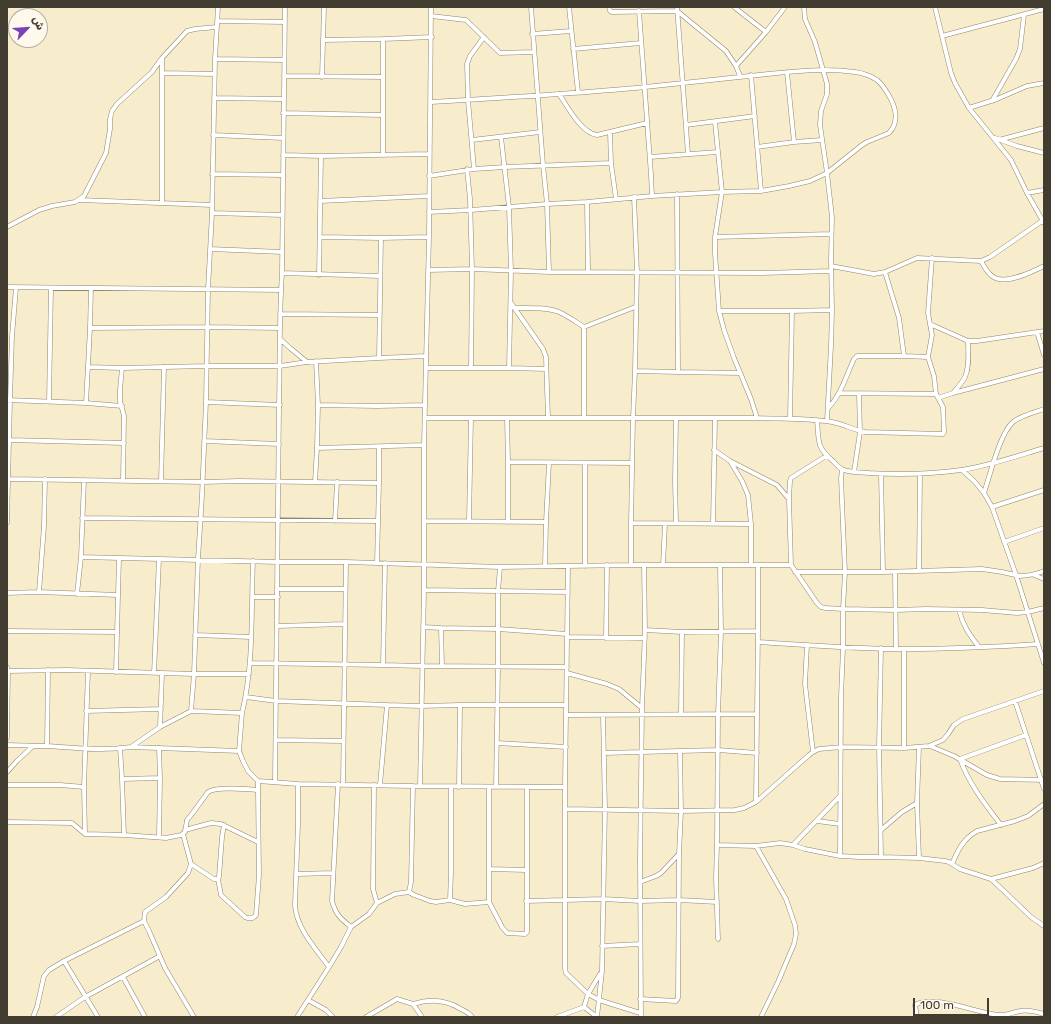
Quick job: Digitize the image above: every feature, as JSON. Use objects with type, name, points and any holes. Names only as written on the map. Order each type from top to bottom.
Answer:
[{"type":"street","points":[[191,711],[203,482],[208,289],[212,213],[215,59],[218,7]]},
{"type":"street","points":[[275,782],[278,626],[277,521],[285,7]]},
{"type":"street","points":[[322,76],[324,7]]},
{"type":"street","points":[[420,786],[424,590],[424,445],[432,36],[431,7]]},
{"type":"street","points":[[531,7],[547,204],[549,272]]},
{"type":"street","points":[[569,7],[578,92]]},
{"type":"street","points":[[609,7],[611,12],[677,9],[726,51],[736,66],[740,76]]},
{"type":"street","points":[[734,7],[766,32]]},
{"type":"street","points":[[736,66],[786,7]]},
{"type":"street","points":[[804,7],[805,19],[815,42],[828,88],[821,110],[820,125],[830,199],[832,234],[832,310],[827,421]]},
{"type":"street","points":[[428,270],[472,269],[549,272],[762,273],[831,268],[874,274],[885,272],[914,259],[920,258],[981,260],[990,257],[1043,222],[1011,160],[997,139],[969,108],[955,83],[951,73],[935,7]]},
{"type":"street","points":[[677,9],[688,154]]},
{"type":"street","points":[[942,36],[1044,9]]},
{"type":"street","points":[[638,11],[652,196]]},
{"type":"street","points":[[992,101],[1016,59],[1020,49],[1024,15]]},
{"type":"street","points":[[431,16],[466,20],[500,53],[534,52]]},
{"type":"street","points":[[218,21],[285,22]]},
{"type":"street","points":[[7,227],[39,210],[52,206],[70,204],[84,196],[106,153],[112,111],[152,72],[162,58],[187,31],[195,28],[217,28]]},
{"type":"street","points":[[532,34],[571,31]]},
{"type":"street","points":[[323,40],[432,36]]},
{"type":"street","points":[[474,169],[468,100],[467,64],[468,60],[484,37]]},
{"type":"street","points":[[382,39],[383,155]]},
{"type":"street","points":[[573,49],[641,43]]},
{"type":"street","points":[[162,58],[162,202]]},
{"type":"street","points":[[215,59],[284,60]]},
{"type":"street","points":[[429,212],[587,202],[677,194],[761,191],[789,186],[810,181],[827,173],[862,145],[892,131],[896,112],[894,103],[881,84],[868,75],[855,72],[822,69],[538,96],[431,102]]},
{"type":"street","points":[[162,72],[215,74]]},
{"type":"street","points":[[787,72],[794,142]]},
{"type":"street","points":[[751,75],[761,191]]},
{"type":"street","points":[[284,76],[383,77]]},
{"type":"street","points":[[969,108],[992,101],[1027,86],[1044,83]]},
{"type":"street","points":[[559,94],[579,123],[592,135],[597,136],[610,133],[647,122]]},
{"type":"street","points":[[214,98],[284,99]]},
{"type":"street","points":[[283,113],[383,115]]},
{"type":"street","points":[[686,125],[754,116]]},
{"type":"street","points":[[715,122],[722,192],[715,237],[719,311],[724,330],[752,399],[757,418]]},
{"type":"street","points":[[997,139],[1044,128]]},
{"type":"street","points":[[472,140],[540,132]]},
{"type":"street","points":[[610,133],[611,163],[616,199]]},
{"type":"street","points":[[213,135],[284,138]]},
{"type":"street","points":[[501,137],[509,207],[511,271],[509,368]]},
{"type":"street","points":[[997,139],[1023,148],[1044,153]]},
{"type":"street","points":[[757,147],[822,140]]},
{"type":"street","points":[[650,157],[718,152]]},
{"type":"street","points":[[283,155],[321,156],[429,154]]},
{"type":"street","points":[[319,275],[321,156]]},
{"type":"street","points":[[429,176],[467,169],[611,163]]},
{"type":"street","points":[[467,169],[470,187],[471,210],[471,368]]},
{"type":"street","points":[[212,174],[283,175]]},
{"type":"street","points":[[1027,193],[1044,190]]},
{"type":"street","points":[[677,194],[678,372]]},
{"type":"street","points":[[320,201],[429,196]]},
{"type":"street","points":[[631,565],[636,272],[634,197]]},
{"type":"street","points":[[79,200],[212,205]]},
{"type":"street","points":[[587,202],[588,272]]},
{"type":"street","points":[[212,213],[282,215]]},
{"type":"street","points":[[715,237],[832,234]]},
{"type":"street","points":[[320,237],[381,238],[429,236]]},
{"type":"street","points":[[378,358],[381,238]]},
{"type":"street","points":[[210,249],[282,252]]},
{"type":"street","points":[[425,418],[790,419],[827,421],[860,432],[944,434],[943,407],[937,396],[934,376],[928,357],[932,335],[928,313],[932,258]]},
{"type":"street","points":[[981,260],[991,276],[1002,280],[1024,275],[1044,266]]},
{"type":"street","points":[[885,272],[899,318],[904,356]]},
{"type":"street","points":[[282,273],[380,276]]},
{"type":"street","points":[[7,287],[281,290]]},
{"type":"street","points":[[7,523],[9,440],[8,400],[16,288]]},
{"type":"street","points":[[49,402],[51,288]]},
{"type":"street","points":[[86,403],[90,328],[90,288]]},
{"type":"street","points":[[511,303],[543,349],[546,357],[548,418]]},
{"type":"street","points":[[584,327],[635,307]]},
{"type":"street","points":[[514,308],[554,310],[584,327]]},
{"type":"street","points":[[790,419],[792,310]]},
{"type":"street","points":[[719,311],[832,310]]},
{"type":"street","points":[[280,314],[379,315]]},
{"type":"street","points":[[930,324],[968,341],[1044,331]]},
{"type":"street","points":[[584,327],[584,418]]},
{"type":"street","points":[[90,328],[280,328]]},
{"type":"street","points":[[1037,332],[1044,355]]},
{"type":"street","points":[[280,339],[307,362]]},
{"type":"street","points":[[953,393],[961,384],[966,373],[968,341]]},
{"type":"street","points":[[88,367],[280,366],[316,361],[426,356]]},
{"type":"street","points":[[828,408],[834,402],[854,359],[857,356],[928,357]]},
{"type":"street","points":[[315,482],[318,405],[316,361]]},
{"type":"street","points":[[160,481],[164,367]]},
{"type":"street","points":[[122,368],[120,401],[124,416],[123,481]]},
{"type":"street","points":[[426,368],[546,369]]},
{"type":"street","points":[[839,393],[937,396],[1044,369]]},
{"type":"street","points":[[635,371],[740,372]]},
{"type":"street","points":[[854,472],[860,432],[859,394]]},
{"type":"street","points":[[8,400],[122,406]]},
{"type":"street","points":[[206,402],[280,405]]},
{"type":"street","points":[[318,405],[425,405]]},
{"type":"street","points":[[984,493],[993,463],[1004,435],[1014,421],[1044,409]]},
{"type":"street","points":[[469,521],[471,418]]},
{"type":"street","points":[[507,418],[508,522]]},
{"type":"street","points":[[676,419],[676,523]]},
{"type":"street","points":[[713,523],[715,419]]},
{"type":"street","points":[[817,420],[819,444],[826,456],[842,469],[854,472],[920,474],[962,470],[993,463],[1044,448]]},
{"type":"street","points":[[9,440],[124,443]]},
{"type":"street","points":[[204,441],[279,444]]},
{"type":"street","points":[[317,448],[424,445]]},
{"type":"street","points":[[376,563],[379,447]]},
{"type":"street","points":[[714,450],[730,461],[777,485],[789,499]]},
{"type":"street","points":[[826,456],[791,478],[789,499],[791,565],[821,607],[896,610],[982,610],[1017,613],[1044,608]]},
{"type":"street","points":[[730,461],[742,481],[748,496],[751,524],[751,565]]},
{"type":"street","points":[[508,462],[632,463]]},
{"type":"street","points":[[545,566],[549,463]]},
{"type":"street","points":[[585,566],[586,463]]},
{"type":"street","points":[[840,856],[843,609],[845,572],[841,478],[842,469]]},
{"type":"street","points":[[962,470],[984,493],[992,507],[1038,644],[1042,650],[1044,663]]},
{"type":"street","points":[[881,474],[883,572]]},
{"type":"street","points":[[919,571],[920,474]]},
{"type":"street","points":[[8,479],[379,483]]},
{"type":"street","points":[[39,592],[44,526],[45,479]]},
{"type":"street","points":[[77,594],[81,557],[84,480]]},
{"type":"street","points":[[335,521],[337,482]]},
{"type":"street","points":[[992,507],[1044,490]]},
{"type":"street","points":[[82,518],[378,521]]},
{"type":"street","points":[[424,521],[546,522]]},
{"type":"street","points":[[631,523],[751,524]]},
{"type":"street","points":[[663,565],[665,524]]},
{"type":"street","points":[[1004,542],[1044,528]]},
{"type":"street","points":[[81,557],[278,562],[346,562],[500,567],[607,565],[791,565]]},
{"type":"street","points":[[116,672],[119,558]]},
{"type":"street","points":[[154,673],[159,559]]},
{"type":"street","points":[[253,561],[250,663],[246,697],[242,713],[239,751],[242,761],[248,771],[258,781],[298,784],[451,787],[565,787]]},
{"type":"street","points":[[346,562],[343,741],[332,901],[334,911],[351,927]]},
{"type":"street","points":[[383,665],[385,563]]},
{"type":"street","points":[[606,638],[607,565]]},
{"type":"street","points":[[568,566],[564,900],[565,969],[566,973],[588,994],[599,1000],[641,1015],[640,882],[642,708],[645,630],[644,565]]},
{"type":"street","points":[[718,938],[716,878],[718,845],[718,714],[721,632],[720,565]]},
{"type":"street","points":[[756,802],[758,565]]},
{"type":"street","points":[[496,787],[498,591],[500,567]]},
{"type":"street","points":[[795,572],[895,572],[982,569],[1024,576],[1044,571]]},
{"type":"street","points":[[895,572],[896,649]]},
{"type":"street","points":[[1033,574],[1044,579]]},
{"type":"street","points":[[278,589],[346,590]]},
{"type":"street","points":[[424,590],[568,592]]},
{"type":"street","points":[[7,593],[39,592],[118,594]]},
{"type":"street","points":[[252,597],[278,597]]},
{"type":"street","points":[[959,610],[964,626],[979,647]]},
{"type":"street","points":[[278,626],[344,624]]},
{"type":"street","points":[[423,627],[498,629],[567,636],[606,638],[644,638]]},
{"type":"street","points":[[441,628],[442,666]]},
{"type":"street","points":[[645,630],[682,632],[758,632]]},
{"type":"street","points":[[7,631],[117,632]]},
{"type":"street","points":[[681,714],[682,632]]},
{"type":"street","points":[[195,635],[251,636]]},
{"type":"street","points":[[758,642],[843,648],[896,649],[1038,644]]},
{"type":"street","points":[[807,645],[805,684],[813,752]]},
{"type":"street","points":[[881,648],[879,747],[881,857]]},
{"type":"street","points":[[904,649],[904,748]]},
{"type":"street","points":[[250,663],[567,667]]},
{"type":"street","points":[[7,738],[7,670],[249,674]]},
{"type":"street","points":[[47,746],[48,670]]},
{"type":"street","points":[[85,834],[84,787],[88,671]]},
{"type":"street","points":[[160,727],[162,673]]},
{"type":"street","points":[[567,673],[607,684],[619,689],[642,708]]},
{"type":"street","points":[[565,809],[681,811],[735,810],[744,808],[756,802],[813,752],[819,749],[842,747],[904,748],[929,746],[943,740],[954,725],[963,719],[1044,691]]},
{"type":"street","points":[[246,697],[276,701],[421,706],[497,704],[566,705]]},
{"type":"street","points":[[1015,701],[1044,789]]},
{"type":"street","points":[[380,785],[387,705]]},
{"type":"street","points":[[459,787],[460,705]]},
{"type":"street","points":[[86,711],[161,709]]},
{"type":"street","points":[[131,747],[160,727],[191,711],[242,713]]},
{"type":"street","points":[[567,715],[757,714]]},
{"type":"street","points":[[597,1017],[602,971],[605,809],[604,715]]},
{"type":"street","points":[[960,759],[1026,735]]},
{"type":"street","points":[[276,740],[343,741]]},
{"type":"street","points":[[497,743],[566,747]]},
{"type":"street","points":[[7,745],[86,749],[131,747],[239,751]]},
{"type":"street","points":[[7,772],[34,746]]},
{"type":"street","points":[[929,746],[960,759],[987,775],[1000,779],[1042,780]]},
{"type":"street","points":[[919,747],[917,804],[919,858]]},
{"type":"street","points":[[120,748],[124,835]]},
{"type":"street","points":[[159,838],[160,748]]},
{"type":"street","points":[[604,753],[718,750],[756,753]]},
{"type":"street","points":[[640,999],[676,1001],[678,998],[678,854],[681,811],[680,751]]},
{"type":"street","points":[[960,759],[964,771],[974,789],[1001,825]]},
{"type":"street","points":[[122,778],[160,778]]},
{"type":"street","points":[[224,825],[218,879],[220,894],[245,917],[254,917],[256,915],[259,875],[258,781]]},
{"type":"street","points":[[298,784],[296,917],[307,936],[329,967]]},
{"type":"street","points":[[7,785],[60,785],[84,787]]},
{"type":"street","points":[[374,785],[374,889],[377,903]]},
{"type":"street","points":[[409,892],[412,867],[413,786]]},
{"type":"street","points":[[450,900],[451,787]]},
{"type":"street","points":[[489,787],[489,902],[505,932],[524,934],[526,932],[527,787]]},
{"type":"street","points":[[194,1017],[165,968],[144,921],[146,912],[166,897],[188,873],[191,864],[184,832],[187,820],[208,792],[218,789],[258,790]]},
{"type":"street","points":[[793,845],[841,796]]},
{"type":"street","points":[[881,830],[902,812],[917,804]]},
{"type":"street","points":[[952,864],[960,846],[971,834],[1028,816],[1044,804]]},
{"type":"street","points":[[817,821],[840,824]]},
{"type":"street","points":[[7,822],[72,823],[85,834],[159,838],[172,837],[211,823],[224,825],[258,842]]},
{"type":"street","points":[[718,845],[756,846],[774,843],[787,843],[812,851],[840,856],[860,858],[919,858],[945,861],[960,869],[991,879],[1031,917],[1044,926]]},
{"type":"street","points":[[756,846],[786,899],[795,924],[796,934],[794,944],[778,982],[761,1017]]},
{"type":"street","points":[[640,882],[661,873],[678,854]]},
{"type":"street","points":[[991,879],[1033,868],[1044,863]]},
{"type":"street","points":[[191,864],[214,879],[218,879]]},
{"type":"street","points":[[489,869],[526,870]]},
{"type":"street","points":[[297,874],[333,873]]},
{"type":"street","points":[[296,1017],[329,967],[351,927],[369,914],[377,903],[395,894],[409,892],[436,902],[450,900],[465,904],[489,902]]},
{"type":"street","points":[[526,901],[603,899],[717,902]]},
{"type":"street","points":[[33,1017],[37,1007],[44,976],[49,970],[144,921]]},
{"type":"street","points":[[602,946],[640,944]]},
{"type":"street","points":[[56,1017],[86,997],[160,956]]},
{"type":"street","points":[[64,961],[98,1017]]},
{"type":"street","points":[[584,1007],[588,994],[602,971]]},
{"type":"street","points":[[123,977],[145,1017]]},
{"type":"street","points":[[366,1017],[397,999],[413,1004],[422,1017]]},
{"type":"street","points":[[308,1000],[326,1010],[333,1017]]},
{"type":"street","points":[[413,1004],[424,1001],[446,1002],[453,1004],[469,1013],[472,1017]]},
{"type":"street","points":[[917,1017],[915,1005],[917,1003],[934,1001],[983,1013],[999,1015],[1025,1010],[1044,1014]]},
{"type":"street","points":[[584,1007],[597,1017]]},
{"type":"street","points":[[557,1017],[584,1007]]}]
